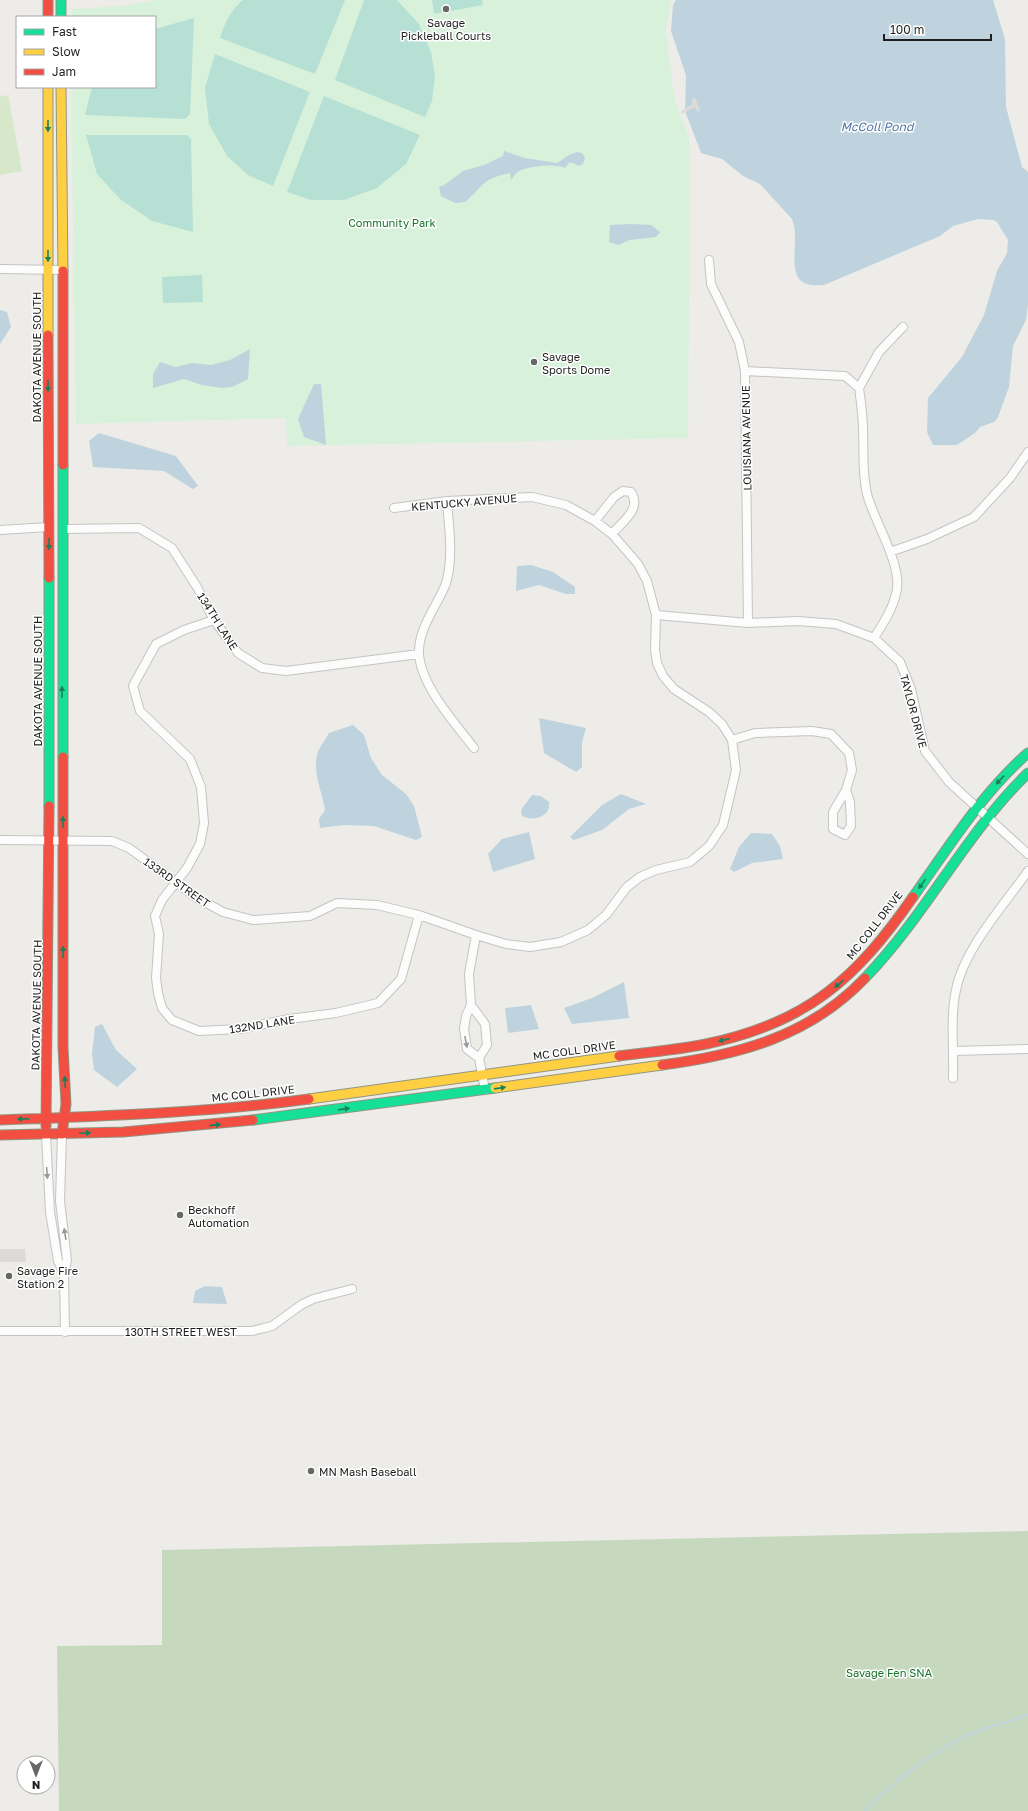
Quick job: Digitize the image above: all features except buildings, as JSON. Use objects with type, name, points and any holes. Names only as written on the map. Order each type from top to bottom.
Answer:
[{"type":"main road","points":[[48,0],[48,16]]},
{"type":"main road","points":[[61,0],[61,16]]},
{"type":"main road","name":"DAKOTA AVENUE SOUTH","points":[[46,1134],[49,841],[48,88]]},
{"type":"main road","name":"DAKOTA AVENUE SOUTH","points":[[61,88],[63,270],[63,1047],[66,1104],[62,1134]]},
{"type":"main road","name":"MC COLL DRIVE","points":[[0,1120],[143,1116],[265,1105],[705,1044],[754,1032],[796,1014],[828,993],[862,963],[977,807],[1006,773],[1028,753]]},
{"type":"main road","points":[[0,1135],[62,1134],[228,1124],[708,1059],[757,1047],[802,1027],[846,998],[882,962],[988,818],[1028,773]]},
{"type":"street","name":"LOUISIANA AVENUE","points":[[710,260],[711,284],[738,342],[745,371],[748,622]]},
{"type":"street","points":[[0,269],[48,271],[63,270]]},
{"type":"street","points":[[874,638],[890,610],[897,593],[897,576],[890,552],[867,494],[864,474],[863,429],[859,388],[879,352],[904,327]]},
{"type":"street","points":[[745,371],[845,376],[859,388]]},
{"type":"street","points":[[890,552],[927,539],[974,517],[1010,478],[1028,452]]},
{"type":"street","points":[[596,521],[614,497],[624,491],[631,492],[635,499],[635,508],[612,534]]},
{"type":"street","name":"KENTUCKY AVENUE","points":[[394,508],[447,501],[532,497],[566,505],[596,521],[612,534],[638,564],[647,581],[656,615],[655,650],[657,663],[662,676],[674,689],[710,712],[722,724],[732,740],[736,770],[723,825],[709,846],[690,862],[656,870],[640,877],[627,887],[606,915],[588,930],[561,942],[530,947],[506,944],[476,935]]},
{"type":"street","points":[[447,501],[450,557],[445,584],[426,624],[421,640],[419,654],[426,676],[437,699],[474,748]]},
{"type":"street","points":[[0,530],[48,528]]},
{"type":"street","name":"134TH LANE","points":[[63,530],[139,528],[172,548],[197,587],[214,620],[238,653],[262,668],[286,671],[419,654]]},
{"type":"street","name":"TAYLOR DRIVE","points":[[656,615],[748,622],[798,621],[836,624],[874,638],[900,662],[911,689],[925,752],[949,782],[1028,854]]},
{"type":"street","name":"132ND LANE","points":[[214,620],[184,630],[156,644],[133,686],[140,711],[190,759],[201,787],[204,823],[200,844],[187,868],[162,900],[155,916],[159,934],[156,978],[162,1008],[172,1020],[199,1031],[240,1029],[288,1019],[336,1013],[378,1003],[401,979],[419,915]]},
{"type":"street","points":[[732,740],[754,733],[812,731],[832,734],[849,753],[852,770],[846,790],[833,812],[833,829],[845,835],[851,826],[850,802],[846,790]]},
{"type":"street","name":"133RD STREET","points":[[0,840],[63,841],[96,839],[112,841],[129,848],[197,898],[222,912],[253,920],[310,916],[337,903],[377,905],[419,915],[476,935]]},
{"type":"street","points":[[953,1078],[954,1004],[961,972],[976,945],[1028,871]]},
{"type":"street","points":[[476,935],[469,974],[472,1005],[486,1024],[487,1045],[479,1058],[485,1090]]},
{"type":"street","points":[[472,1005],[466,1016],[464,1029],[467,1049],[479,1058]]},
{"type":"street","points":[[954,1051],[1028,1049]]},
{"type":"street","name":"DAKOTA AVENUE SOUTH","points":[[46,1134],[50,1212],[58,1261],[64,1273]]},
{"type":"street","name":"DAKOTA AVENUE SOUTH","points":[[62,1134],[60,1201],[67,1260],[64,1273],[65,1332]]},
{"type":"street","name":"130TH STREET WEST","points":[[0,1331],[252,1331],[272,1326],[301,1305],[313,1299],[352,1289]]},
{"type":"shaded area","points":[[0,1249],[25,1249],[26,1262],[0,1262]]},
{"type":"green space","name":"Community Park","points":[[157,0],[671,0],[666,31],[674,98],[689,137],[690,155],[688,438],[287,446],[286,418],[76,424],[71,88],[156,88],[156,16],[72,16],[72,9],[120,6]]},
{"type":"green space","points":[[243,0],[345,0],[315,74],[220,38],[228,18]]},
{"type":"green space","points":[[364,0],[397,0],[419,24],[431,52],[435,76],[432,101],[425,117],[335,80]]},
{"type":"green space","name":"Savage Pickleball Courts","points":[[432,0],[482,0],[483,5],[434,14]]},
{"type":"green space","points":[[194,18],[190,114],[185,119],[85,115],[92,88],[156,88],[156,29]]},
{"type":"green space","points":[[215,54],[310,92],[273,186],[248,175],[227,156],[209,124],[205,88]]},
{"type":"green space","points":[[0,94],[1,97],[8,95],[22,171],[0,175]]},
{"type":"green space","points":[[324,96],[420,135],[406,164],[377,188],[344,200],[311,200],[287,192]]},
{"type":"green space","points":[[86,135],[187,135],[191,139],[193,232],[152,221],[120,199],[97,174]]},
{"type":"green space","points":[[202,275],[203,302],[163,303],[162,277]]},
{"type":"green space","name":"Savage Fen SNA","points":[[1028,1531],[1028,1811],[59,1811],[57,1646],[162,1645],[162,1550]]},
{"type":"water","name":"McColl Pond","points":[[676,0],[993,0],[1005,39],[1006,107],[1022,167],[1028,172],[1028,305],[1026,320],[1013,346],[1009,387],[998,417],[994,422],[980,427],[975,433],[957,445],[933,445],[927,432],[928,398],[962,357],[984,315],[997,271],[1007,253],[1008,240],[997,222],[994,220],[978,219],[953,226],[940,236],[824,285],[810,285],[801,280],[796,273],[794,263],[795,229],[792,219],[760,184],[743,176],[722,159],[701,153],[685,111],[686,75],[671,31],[673,5]]},
{"type":"water","points":[[504,151],[525,158],[557,163],[569,155],[577,152],[582,153],[585,158],[583,164],[579,166],[570,162],[565,168],[561,166],[549,165],[523,169],[511,180],[510,173],[501,175],[484,183],[465,202],[455,203],[441,196],[439,186],[443,186],[463,171],[484,165],[503,156]]},
{"type":"water","points":[[610,225],[651,225],[660,232],[656,237],[630,240],[618,245],[609,242]]},
{"type":"water","points":[[0,310],[7,312],[11,327],[0,344]]},
{"type":"water","points":[[250,349],[248,379],[232,387],[222,388],[202,385],[184,379],[153,388],[153,374],[160,362],[176,367],[192,363],[211,365],[230,360]]},
{"type":"water","points":[[314,384],[321,384],[326,445],[304,437],[298,419]]},
{"type":"water","points":[[99,433],[176,456],[198,486],[193,489],[164,471],[93,467],[89,441]]},
{"type":"water","points":[[531,565],[553,572],[575,587],[575,594],[566,594],[539,585],[516,591],[517,566]]},
{"type":"water","points":[[539,718],[586,728],[582,742],[582,767],[576,772],[544,753]]},
{"type":"water","points":[[353,725],[364,735],[371,758],[382,775],[406,794],[414,806],[422,837],[416,840],[374,826],[344,825],[320,828],[319,819],[325,810],[317,776],[317,755],[329,733]]},
{"type":"water","points":[[621,794],[646,804],[629,809],[602,830],[574,840],[570,837],[602,805]]},
{"type":"water","points":[[532,795],[541,796],[549,802],[547,811],[541,817],[527,818],[522,816],[521,810]]},
{"type":"water","points":[[529,832],[535,859],[493,872],[488,854],[502,839]]},
{"type":"water","points":[[751,833],[772,834],[780,846],[783,859],[752,863],[734,872],[730,869],[739,847]]},
{"type":"water","points":[[624,982],[629,1018],[572,1024],[564,1008],[592,998]]},
{"type":"water","points":[[531,1005],[539,1029],[508,1033],[505,1008]]},
{"type":"water","points":[[102,1024],[116,1050],[137,1069],[117,1087],[94,1070],[92,1054],[95,1027]]},
{"type":"water","points":[[205,1286],[222,1287],[227,1304],[193,1303],[195,1291]]},
{"type":"pier","points":[[695,98],[700,111],[698,112],[695,107],[682,114],[681,111],[693,104],[691,100]]},
{"type":"waterway","points":[[864,1811],[902,1777],[943,1748],[980,1730],[1028,1715]]},
{"type":"traffic: fast","points":[[61,0],[61,16]]},
{"type":"traffic: fast","points":[[63,465],[63,757]]},
{"type":"traffic: fast","points":[[49,578],[49,806]]},
{"type":"traffic: fast","points":[[913,897],[980,803],[1028,753]]},
{"type":"traffic: fast","points":[[865,978],[887,954],[985,822],[1005,797],[1028,773]]},
{"type":"traffic: fast","points":[[253,1120],[495,1088]]},
{"type":"traffic: slow","points":[[48,88],[48,335]]},
{"type":"traffic: slow","points":[[61,88],[63,271]]},
{"type":"traffic: slow","points":[[309,1099],[619,1056]]},
{"type":"traffic: slow","points":[[495,1088],[662,1065]]},
{"type":"traffic: jam","points":[[48,0],[48,16]]},
{"type":"traffic: jam","points":[[63,271],[63,465]]},
{"type":"traffic: jam","points":[[48,335],[49,578]]},
{"type":"traffic: jam","points":[[62,1134],[66,1104],[63,1047],[63,757]]},
{"type":"traffic: jam","points":[[46,1126],[49,806]]},
{"type":"traffic: jam","points":[[619,1056],[695,1046],[742,1035],[773,1024],[801,1010],[826,993],[849,974],[871,952],[913,897]]},
{"type":"traffic: jam","points":[[662,1065],[718,1055],[772,1040],[821,1015],[844,998],[865,978]]},
{"type":"traffic: jam","points":[[0,1120],[193,1111],[309,1099]]},
{"type":"traffic: jam","points":[[0,1135],[123,1132],[253,1120]]},
{"type":"place","name":"Savage Pickleball Courts","points":[[446,9]]},
{"type":"place","name":"Savage Sports Dome","points":[[534,362]]},
{"type":"place","name":"Beckhoff Automation","points":[[180,1215]]},
{"type":"place","name":"Savage Fire Station 2","points":[[9,1276]]},
{"type":"place","name":"MN Mash Baseball","points":[[311,1471]]}]
